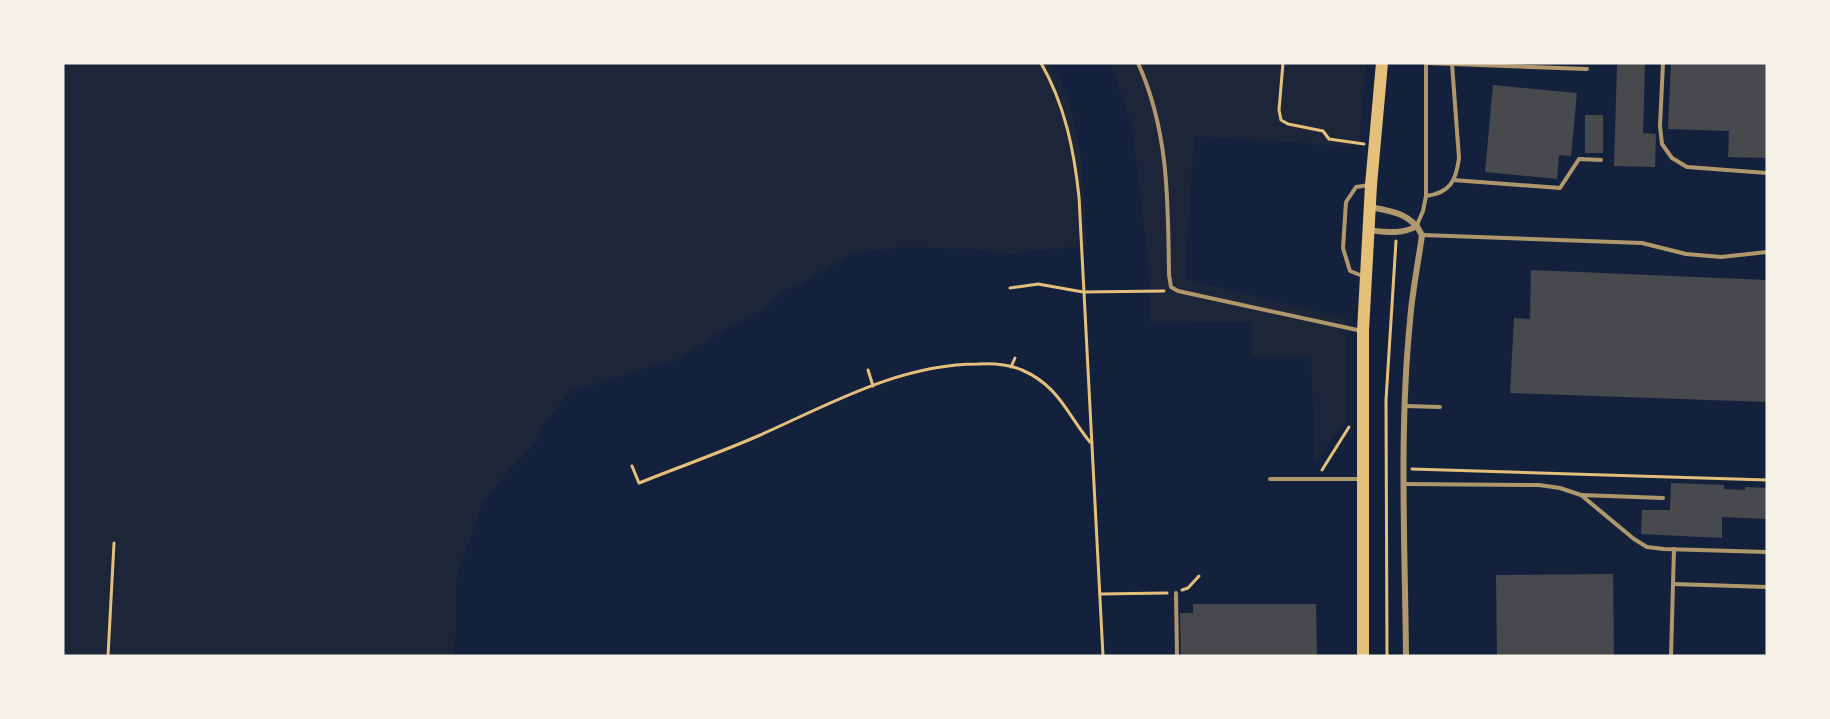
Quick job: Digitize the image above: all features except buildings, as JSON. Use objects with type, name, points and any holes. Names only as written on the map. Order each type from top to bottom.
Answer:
[{"type":"highway","points":[[1363,656],[1363,331],[1369,207],[1382,63]]},
{"type":"street","points":[[1369,207],[1401,214],[1417,226],[1422,235],[1410,321],[1405,406],[1406,656]]},
{"type":"street","points":[[1368,230],[1396,233],[1407,232],[1417,226]]},
{"type":"lane","points":[[1138,63],[1144,75],[1161,134],[1167,178],[1171,287],[1178,291],[1363,331]]},
{"type":"lane","points":[[1417,226],[1426,196],[1426,63],[1587,69]]},
{"type":"lane","points":[[1663,63],[1660,126],[1662,144],[1672,158],[1687,167],[1767,173]]},
{"type":"lane","points":[[1426,196],[1439,194],[1446,189],[1457,170],[1459,158],[1452,64]]},
{"type":"lane","points":[[1453,180],[1560,188],[1579,159],[1601,160]]},
{"type":"lane","points":[[1365,277],[1350,271],[1343,248],[1345,214],[1346,202],[1356,187],[1371,185]]},
{"type":"lane","points":[[1422,235],[1642,243],[1686,254],[1721,257],[1767,252]]},
{"type":"lane","points":[[1405,406],[1440,407]]},
{"type":"lane","points":[[1270,479],[1363,479]]},
{"type":"lane","points":[[1404,484],[1539,485],[1560,488],[1581,495],[1663,498]]},
{"type":"lane","points":[[1581,495],[1647,547],[1767,552]]},
{"type":"lane","points":[[1671,656],[1674,549]]},
{"type":"lane","points":[[1673,585],[1767,587]]},
{"type":"lane","points":[[1176,593],[1177,656]]},
{"type":"path","points":[[1041,63],[1068,126],[1075,159],[1103,656]]},
{"type":"path","points":[[1284,63],[1279,110],[1281,120],[1288,124],[1323,131],[1329,139],[1374,145]]},
{"type":"path","points":[[1387,656],[1386,400],[1396,233]]},
{"type":"path","points":[[1010,288],[1038,284],[1083,292],[1178,291]]},
{"type":"path","points":[[1011,367],[1015,358]]},
{"type":"path","points":[[632,466],[639,483],[757,436],[845,396],[932,369],[966,364],[999,363],[1023,370],[1052,389],[1091,443]]},
{"type":"path","points":[[868,370],[873,386]]},
{"type":"path","points":[[1316,479],[1362,406]]},
{"type":"path","points":[[1404,469],[1767,480]]},
{"type":"path","points":[[108,656],[114,543]]},
{"type":"path","points":[[1100,594],[1176,593],[1188,588],[1199,576]]},
{"type":"shaded area","points":[[63,63],[1050,63],[1070,104],[1076,127],[1087,246],[1004,255],[973,249],[905,247],[852,253],[803,283],[783,291],[765,308],[677,359],[571,391],[546,421],[535,444],[483,502],[456,578],[454,656],[63,656]]},
{"type":"shaded area","points":[[1111,63],[1366,63],[1359,147],[1194,136],[1185,279],[1347,319],[1346,421],[1315,462],[1311,356],[1252,357],[1252,322],[1151,323],[1148,261],[1132,126]]}]
